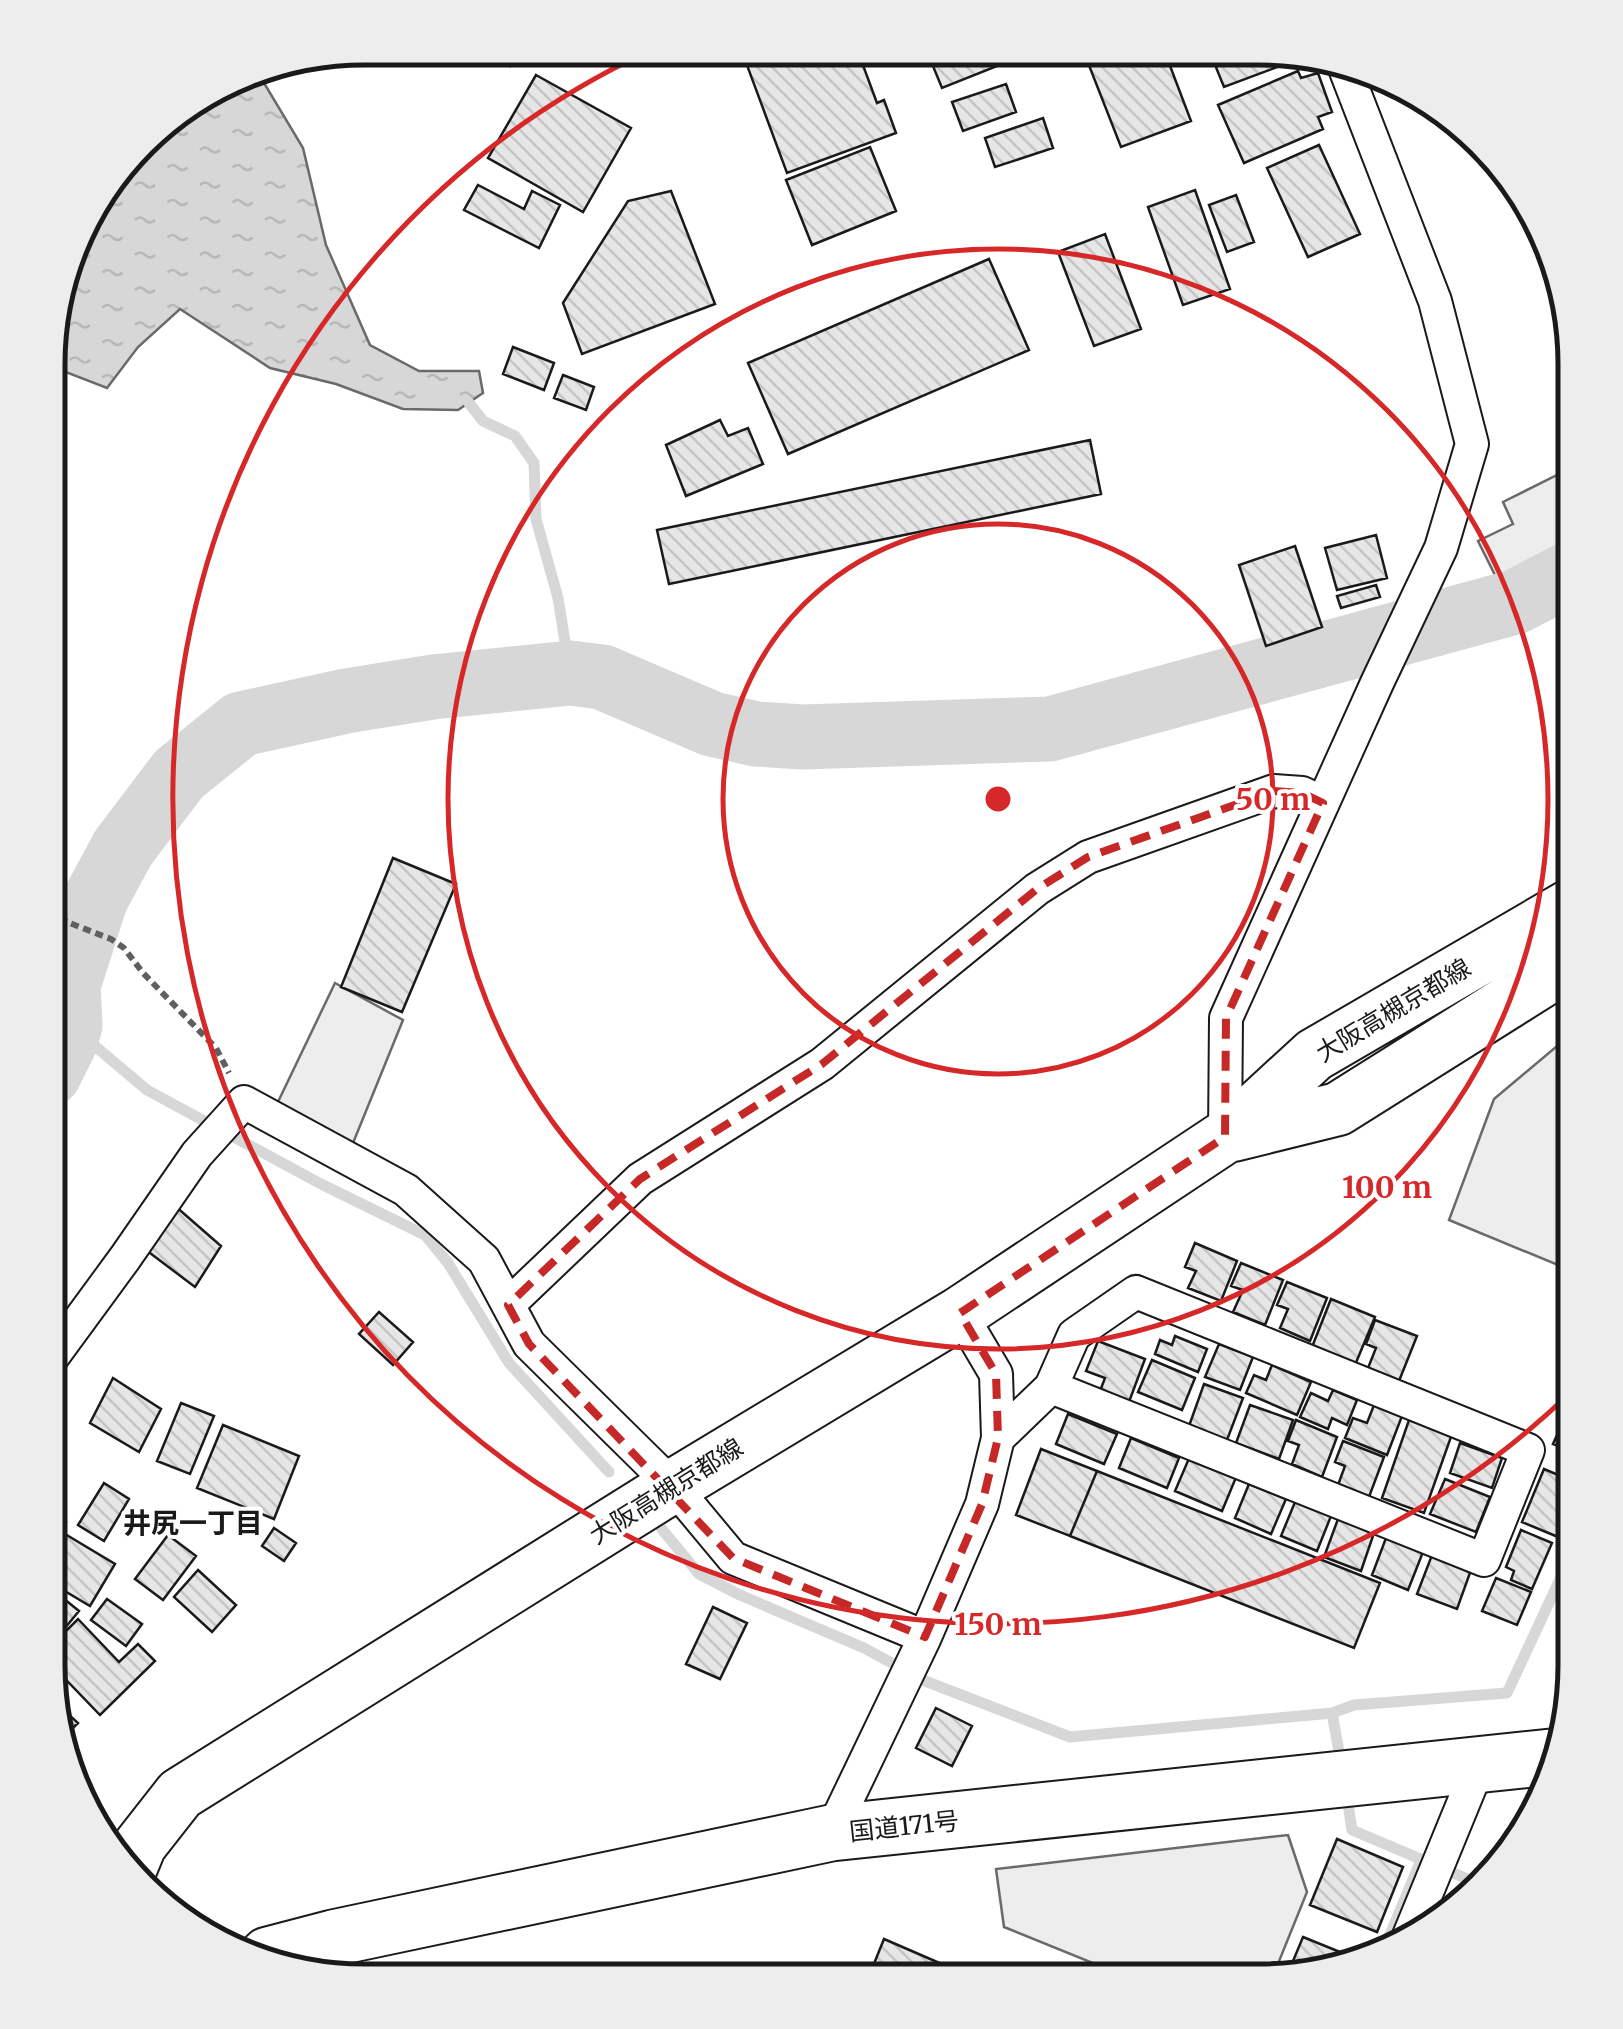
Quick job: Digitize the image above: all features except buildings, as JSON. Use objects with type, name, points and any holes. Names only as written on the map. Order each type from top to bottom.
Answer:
[{"type":"highway","name":"国道171号","points":[[283,1952],[831,1833],[1543,1758]]},
{"type":"main road","name":"大阪高槻京都線","points":[[135,1857],[180,1794],[672,1486],[960,1313],[1226,1137],[1314,1055],[1558,913]]},
{"type":"main road","name":"大阪高槻京都線","points":[[1226,1137],[1338,1109],[1558,971]]},
{"type":"street","points":[[1226,1137],[1226,1018],[1441,548],[1472,444],[1435,302],[1349,79]]},
{"type":"street","points":[[508,1306],[640,1179],[822,1064],[1037,889],[1088,856],[1274,791],[1302,794],[1323,804]]},
{"type":"street","points":[[65,1340],[202,1148],[240,1106],[406,1190],[484,1260],[529,1344],[672,1486],[733,1558],[922,1643]]},
{"type":"street","points":[[998,1438],[1050,1388],[1074,1335],[1136,1292],[1528,1450],[1484,1560],[1050,1388]]},
{"type":"street","points":[[831,1833],[922,1643],[982,1504],[998,1438],[996,1374],[960,1313]]},
{"type":"street","points":[[1415,1920],[1478,1765]]},
{"type":"path","points":[[65,920],[112,939],[124,948],[216,1048],[240,1106]]},
{"type":"highlighted area","points":[[1274,791],[1302,793],[1323,803],[1226,1018],[1225,1137],[960,1313],[996,1374],[998,1438],[982,1504],[925,1637],[733,1558],[529,1344],[508,1305],[640,1179],[822,1064],[1037,889],[1088,857]]},
{"type":"shaded area","points":[[1558,475],[1558,551],[1498,581],[1478,541],[1513,524],[1503,502]]},
{"type":"shaded area","points":[[335,983],[403,1020],[351,1148],[277,1104]]},
{"type":"shaded area","points":[[1557,1046],[1557,1265],[1449,1220],[1494,1099]]},
{"type":"shaded area","points":[[1288,1835],[1307,1892],[1278,1963],[1093,1963],[1004,1927],[996,1869]]},
{"type":"water","points":[[264,83],[303,148],[326,245],[370,345],[419,371],[479,371],[483,393],[458,410],[403,409],[336,384],[270,368],[180,309],[138,347],[107,388],[65,372],[75,286],[105,214],[139,167],[167,139],[214,105]]},
{"type":"waterway","points":[[469,403],[483,421],[515,436],[534,463],[536,519],[558,598],[570,673]]},
{"type":"waterway","points":[[65,1042],[70,1025],[68,985],[96,898],[123,848],[179,774],[241,724],[433,687],[570,673],[602,677],[712,724],[756,734],[803,737],[1050,729],[1515,602],[1558,580]]},
{"type":"waterway","points":[[1395,660],[1516,627],[1558,605]]},
{"type":"waterway","points":[[92,988],[130,880],[169,825],[209,776],[238,753],[271,736],[532,699],[576,697],[604,700],[703,747],[746,757],[795,761],[1049,750],[1097,742],[1377,665]]},
{"type":"waterway","points":[[70,1025],[147,1090],[425,1235],[448,1263],[509,1363],[609,1472]]},
{"type":"waterway","points":[[651,1516],[699,1574],[864,1648],[925,1681],[1070,1737],[1332,1713],[1354,1705],[1507,1693],[1557,1585]]},
{"type":"waterway","points":[[1332,1713],[1341,1763]]},
{"type":"waterway","points":[[1346,1791],[1352,1830],[1468,1879]]},
{"type":"waterway","points":[[1391,1933],[1421,1860]]},
{"type":"district","name":"井尻一丁目","points":[[193,1523]]}]
